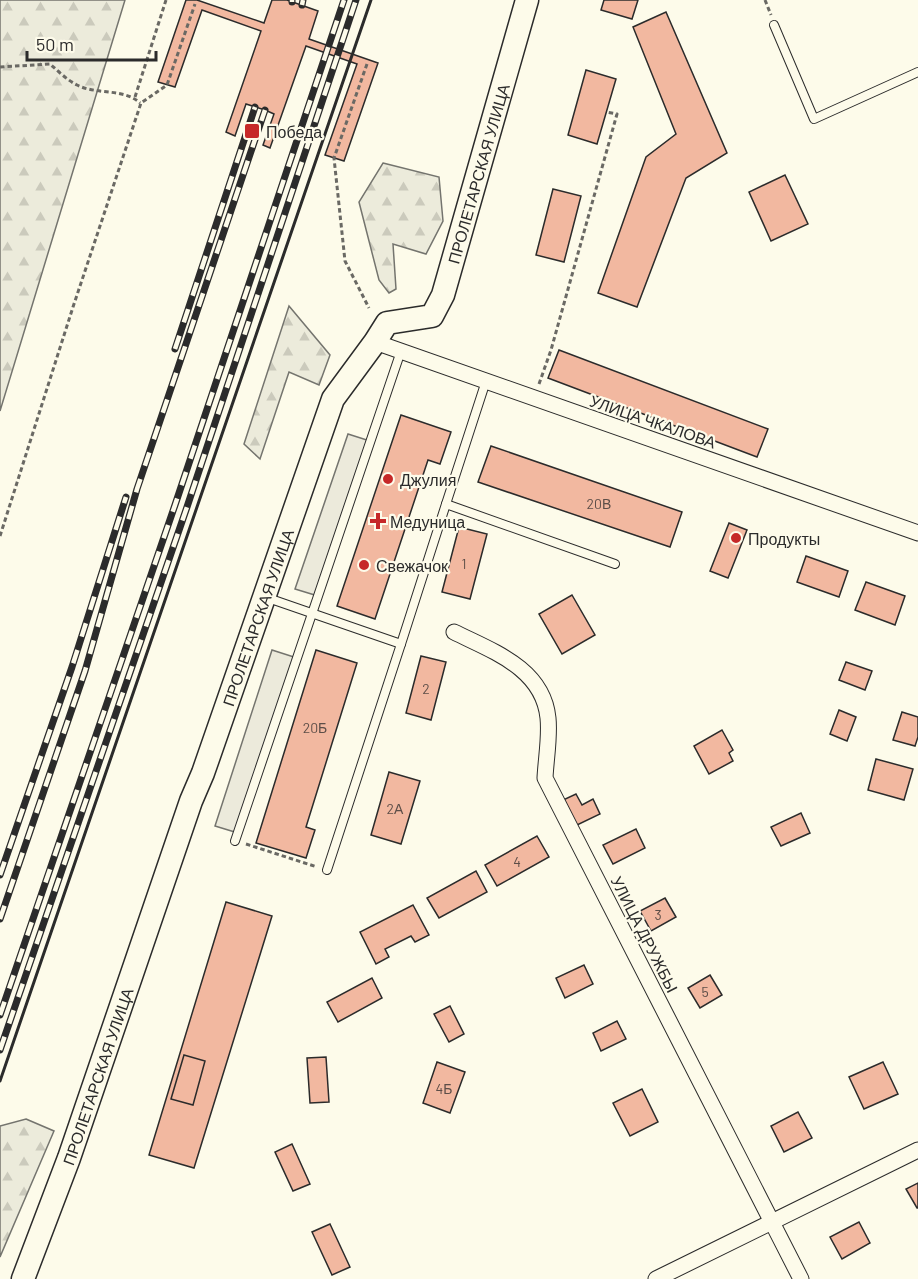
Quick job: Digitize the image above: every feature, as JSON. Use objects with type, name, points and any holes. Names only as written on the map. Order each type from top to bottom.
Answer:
[{"type":"main road","name":"ПРОЛЕТАРСКАЯ УЛИЦА","points":[[23,1279],[69,1158],[191,801],[333,399],[387,323],[432,316],[443,295],[527,0]]},
{"type":"street","name":"УЛИЦА ЧКАЛОВА","points":[[375,342],[918,534]]},
{"type":"street","name":"УЛИЦА ДРУЖБЫ","points":[[454,632],[519,667],[532,680],[544,700],[548,718],[545,778],[801,1279]]},
{"type":"street","points":[[656,1279],[918,1150]]},
{"type":"lane","points":[[774,25],[814,119],[918,72]]},
{"type":"lane","points":[[235,841],[401,351]]},
{"type":"lane","points":[[327,870],[486,381]]},
{"type":"lane","points":[[446,504],[615,564]]},
{"type":"lane","points":[[264,597],[401,644]]},
{"type":"path","points":[[135,98],[166,0]]},
{"type":"path","points":[[0,536],[141,103],[167,85],[195,4]]},
{"type":"path","points":[[0,67],[50,64],[77,85],[135,98],[141,103]]},
{"type":"path","points":[[367,64],[334,158],[345,261],[369,308]]},
{"type":"path","points":[[534,398],[551,350],[617,114],[606,111]]},
{"type":"path","points":[[235,841],[327,870]]},
{"type":"green space","points":[[0,0],[125,0],[0,411]]},
{"type":"green space","points":[[383,163],[439,177],[443,221],[426,254],[393,244],[396,289],[389,293],[379,280],[359,202]]},
{"type":"green space","points":[[289,306],[330,355],[319,385],[289,372],[260,459],[244,444]]},
{"type":"green space","points":[[26,1119],[54,1131],[0,1257],[0,1126]]},
{"type":"shaded area","points":[[348,434],[370,441],[318,596],[295,589]]},
{"type":"shaded area","points":[[272,650],[297,658],[238,833],[215,826]]},
{"type":"building","points":[[186,0],[197,0],[264,23],[272,0],[287,0],[318,11],[309,39],[378,63],[344,161],[325,155],[357,64],[306,46],[270,148],[263,145],[274,114],[265,110],[246,104],[235,136],[226,132],[261,31],[202,10],[175,87],[158,82]]},
{"type":"building","points":[[604,0],[638,0],[632,19],[601,10]]},
{"type":"building","points":[[666,12],[727,153],[686,178],[637,307],[598,293],[646,157],[676,134],[633,27]]},
{"type":"building","points":[[586,70],[616,79],[597,144],[568,135]]},
{"type":"building","points":[[785,175],[808,224],[771,241],[749,192]]},
{"type":"building","points":[[553,189],[581,196],[564,262],[536,255]]},
{"type":"building","points":[[559,350],[768,429],[757,457],[548,378]]},
{"type":"building","points":[[401,415],[451,432],[440,464],[428,460],[375,619],[337,606]]},
{"type":"building","points":[[491,446],[682,512],[670,547],[478,482]]},
{"type":"building","points":[[729,523],[747,530],[728,578],[710,571]]},
{"type":"building","points":[[459,527],[487,534],[470,599],[442,592]]},
{"type":"building","points":[[806,556],[848,571],[839,597],[797,582]]},
{"type":"building","points":[[866,582],[905,596],[895,625],[855,610]]},
{"type":"building","points":[[572,595],[595,635],[562,654],[539,614]]},
{"type":"building","points":[[316,650],[357,663],[306,827],[315,830],[306,858],[256,843]]},
{"type":"building","points":[[421,656],[446,662],[431,720],[406,713]]},
{"type":"building","points":[[846,662],[872,671],[865,690],[839,680]]},
{"type":"building","points":[[839,710],[856,717],[847,741],[830,734]]},
{"type":"building","points":[[902,712],[918,717],[918,737],[915,746],[893,740]]},
{"type":"building","points":[[722,730],[733,750],[729,753],[733,761],[709,774],[694,746]]},
{"type":"building","points":[[876,759],[913,769],[904,800],[868,790]]},
{"type":"building","points":[[389,772],[420,781],[401,844],[371,835]]},
{"type":"building","points":[[576,794],[582,805],[593,799],[600,814],[575,826],[563,800]]},
{"type":"building","points":[[801,813],[810,833],[781,846],[771,827]]},
{"type":"building","points":[[636,829],[645,848],[613,864],[603,845]]},
{"type":"building","points":[[537,836],[549,857],[497,886],[485,865]]},
{"type":"building","points":[[476,871],[487,892],[439,918],[427,898]]},
{"type":"building","points":[[665,898],[676,917],[651,931],[640,911]]},
{"type":"building","points":[[226,902],[272,916],[194,1168],[149,1155]]},
{"type":"building","points":[[413,905],[429,935],[415,942],[411,936],[385,949],[389,957],[376,964],[360,932]]},
{"type":"building","points":[[584,965],[593,984],[565,998],[556,978]]},
{"type":"building","points":[[710,975],[722,995],[700,1008],[688,988]]},
{"type":"building","points":[[372,978],[382,998],[338,1022],[327,1002]]},
{"type":"building","points":[[450,1006],[464,1034],[449,1042],[434,1014]]},
{"type":"building","points":[[617,1021],[626,1039],[601,1051],[593,1033]]},
{"type":"building","points":[[184,1055],[205,1061],[193,1105],[171,1099]]},
{"type":"building","points":[[326,1057],[329,1102],[310,1103],[307,1058]]},
{"type":"building","points":[[437,1062],[465,1072],[450,1113],[423,1103]]},
{"type":"building","points":[[883,1062],[898,1094],[864,1109],[849,1077]]},
{"type":"building","points":[[642,1089],[658,1122],[630,1136],[613,1103]]},
{"type":"building","points":[[798,1112],[812,1138],[784,1152],[771,1126]]},
{"type":"building","points":[[292,1144],[310,1184],[293,1191],[275,1152]]},
{"type":"building","points":[[918,1183],[918,1208],[917,1208],[906,1189]]},
{"type":"building","points":[[859,1222],[870,1243],[842,1259],[830,1237]]},
{"type":"building","points":[[330,1224],[350,1267],[332,1275],[312,1232]]},
{"type":"railway","points":[[302,5],[303,0]]},
{"type":"railway","points":[[0,1015],[175,505],[344,0]]},
{"type":"railway","points":[[0,1050],[187,507],[356,0]]},
{"type":"railway","points":[[175,349],[255,107]]},
{"type":"railway","points":[[0,919],[85,671],[137,489],[265,110]]},
{"type":"railway","points":[[0,875],[72,667],[126,497]]},
{"type":"wall","points":[[0,1081],[371,0]]},
{"type":"place","name":"Победа","points":[[252,131]]},
{"type":"place","name":"Джулия","points":[[388,479]]},
{"type":"place","name":"Медуница","points":[[378,521]]},
{"type":"place","name":"Продукты","points":[[736,538]]},
{"type":"place","name":"Свежачок","points":[[364,565]]}]
